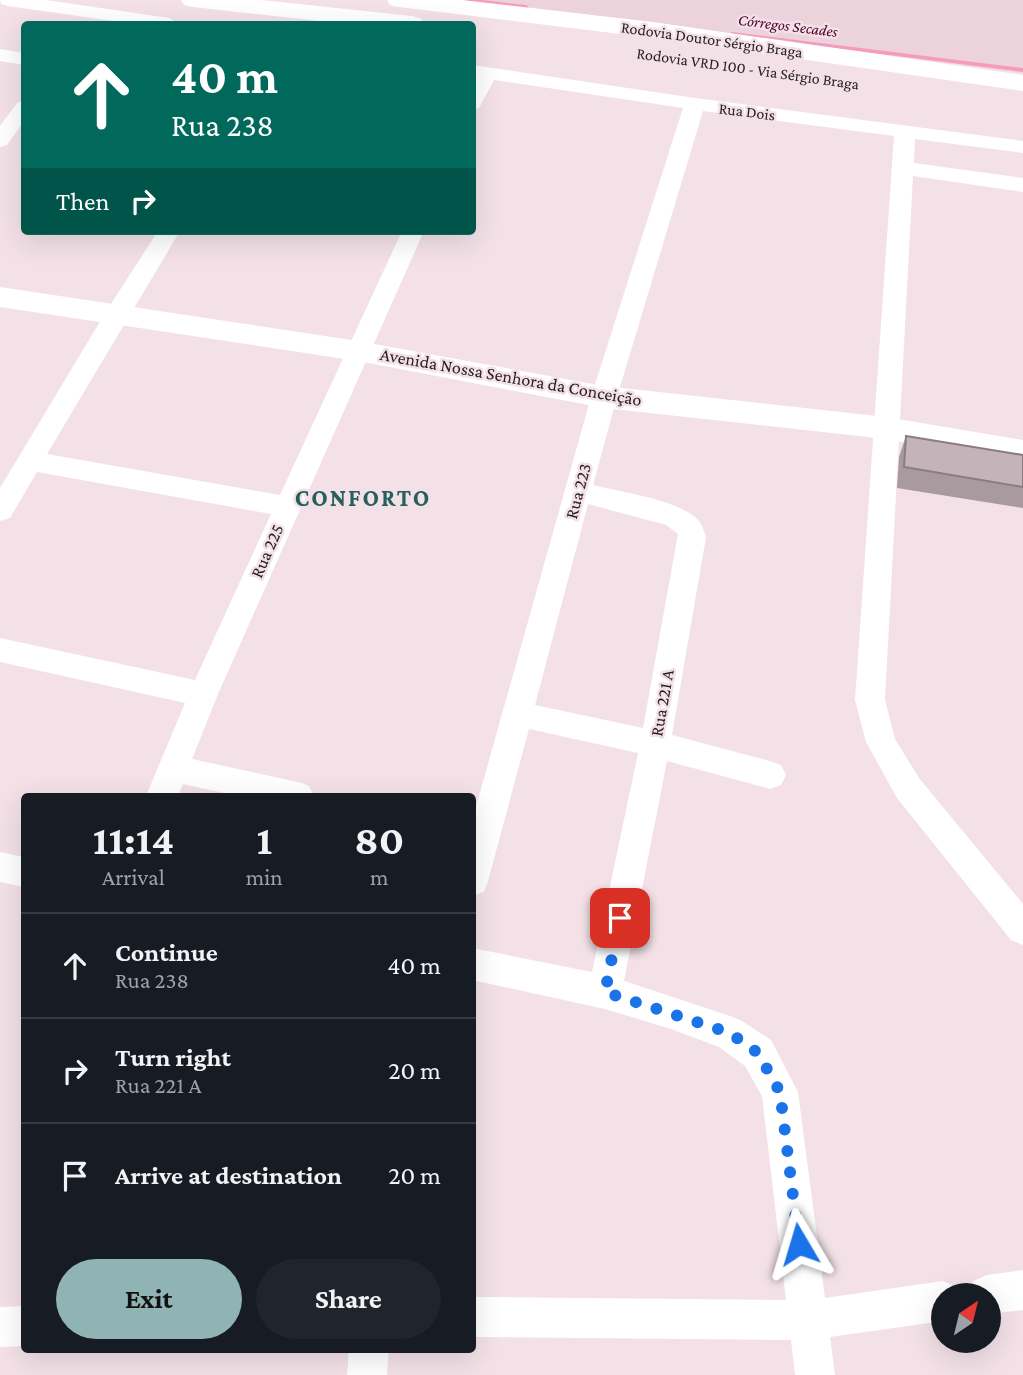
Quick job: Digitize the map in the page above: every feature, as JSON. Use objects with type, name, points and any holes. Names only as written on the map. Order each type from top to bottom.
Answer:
[{"type":"main road","points":[[193,0],[385,21]]},
{"type":"main road","name":"Rodovia Doutor Sérgio Braga","points":[[400,0],[653,30],[1023,83]]},
{"type":"main road","name":"Rodovia VRD 100 - Via Sérgio Braga","points":[[476,32],[632,52]]},
{"type":"main road","name":"Rodovia VRD 100 - Via Sérgio Braga","points":[[659,56],[1023,107]]},
{"type":"street","points":[[8,0],[91,18],[130,21]]},
{"type":"street","points":[[0,55],[21,58]]},
{"type":"street","name":"Rua Dois","points":[[480,72],[695,104],[1023,147]]},
{"type":"street","name":"Rua 223","points":[[478,838],[519,714],[604,397],[695,104]]},
{"type":"street","points":[[0,141],[21,111]]},
{"type":"street","points":[[905,130],[870,699],[881,742],[908,788],[1023,929]]},
{"type":"street","points":[[902,168],[1023,185]]},
{"type":"street","points":[[0,511],[32,461],[115,316],[166,235]]},
{"type":"street","name":"Rua 225","points":[[163,793],[203,694],[412,235]]},
{"type":"street","name":"Avenida Nossa Senhora da Conceição","points":[[0,297],[358,351],[604,397],[886,428],[1023,452]]},
{"type":"street","points":[[32,461],[287,507]]},
{"type":"street","name":"Rua 221 A","points":[[579,491],[675,517],[690,529],[692,537],[655,744],[605,992]]},
{"type":"street","points":[[0,650],[203,694]]},
{"type":"street","points":[[519,714],[655,744],[770,775]]},
{"type":"street","points":[[174,768],[285,793]]},
{"type":"street","points":[[0,867],[21,871]]},
{"type":"street","points":[[476,965],[605,992],[730,1033],[758,1053],[780,1092],[815,1375]]},
{"type":"street","points":[[1001,1293],[1023,1290]]},
{"type":"street","points":[[476,1317],[808,1320],[931,1303]]},
{"type":"street","points":[[0,1327],[21,1326]]},
{"type":"street","points":[[368,1375],[369,1353]]},
{"type":"shaded area","points":[[474,0],[1023,0],[1023,73]]},
{"type":"building","points":[[906,436],[1023,455],[1023,487],[904,467]]},
{"type":"waterway","name":"Córregos Secades","points":[[467,0],[526,7]]},
{"type":"waterway","name":"Córregos Secades","points":[[732,34],[1023,70]]},
{"type":"district","name":"CONFORTO","points":[[363,498]]},
{"type":"route","points":[[620,918],[605,992],[730,1033],[758,1053],[780,1092],[799,1244]]}]
